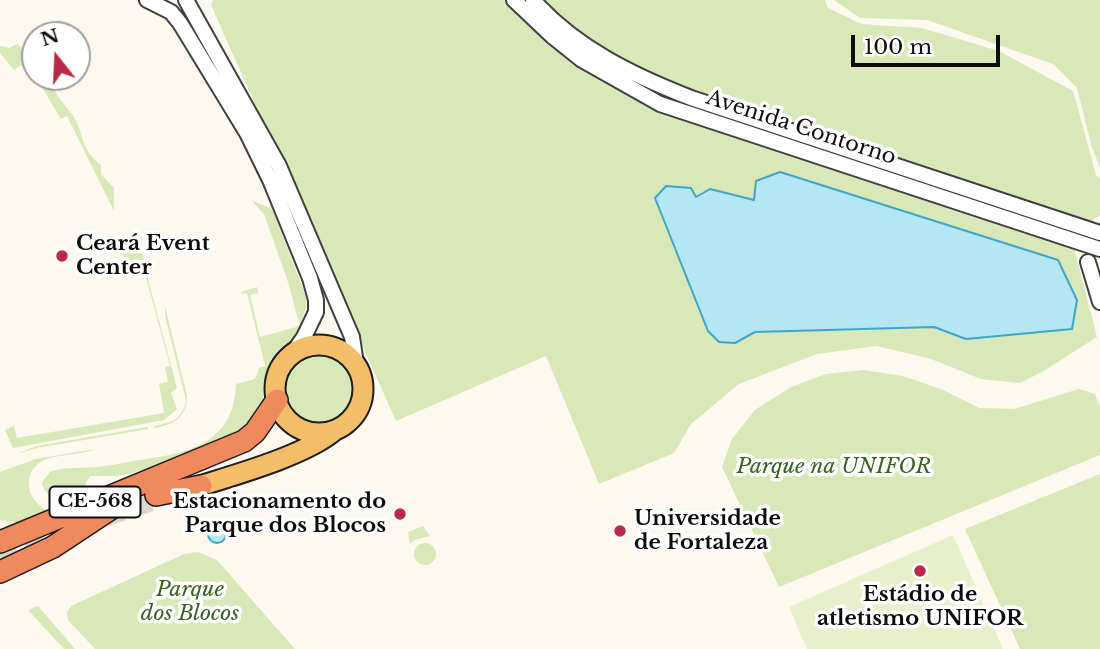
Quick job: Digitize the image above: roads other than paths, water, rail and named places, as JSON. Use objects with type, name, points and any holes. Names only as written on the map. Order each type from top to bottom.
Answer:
[{"type":"highway","name":"CE-568","points":[[0,541],[244,442],[255,432],[276,400]]},
{"type":"highway","points":[[0,572],[53,547],[143,488],[191,464]]},
{"type":"highway","name":"CE-568","points":[[157,498],[201,485]]},
{"type":"main road","points":[[292,354],[305,347],[333,347],[356,364]]},
{"type":"main road","name":"CE-568","points":[[276,400],[277,375],[292,354]]},
{"type":"main road","name":"CE-568","points":[[201,485],[292,454],[323,439],[348,422],[357,411],[362,398],[363,386],[356,364]]},
{"type":"main road","points":[[276,400],[293,425],[313,432],[334,430]]},
{"type":"street","points":[[146,0],[171,12],[180,23],[247,133],[271,182],[310,278],[316,300],[314,318],[292,354]]},
{"type":"street","points":[[186,0],[279,166],[352,337],[356,364]]},
{"type":"street","name":"Avenida Contorno","points":[[513,0],[582,60],[660,104],[1100,249]]},
{"type":"street","name":"Avenida Contorno","points":[[533,0],[570,35],[608,61],[647,81],[691,98],[1100,233]]},
{"type":"street","points":[[1087,262],[1100,302]]},
{"type":"water","points":[[780,172],[1058,260],[1077,300],[1072,329],[966,339],[934,327],[755,332],[735,343],[719,342],[708,331],[655,198],[666,186],[691,188],[696,197],[710,189],[754,200],[756,181]]},
{"type":"water","points":[[213,525],[221,525],[226,534],[224,541],[213,543],[208,538],[208,530]]},
{"type":"tunnel","points":[[106,509],[156,495]]},
{"type":"tunnel","points":[[105,517],[157,500]]},
{"type":"tunnel","points":[[0,559],[48,539]]},
{"type":"place","name":"Ceará Event Center","points":[[62,256]]},
{"type":"place","name":"Estacionamento do Parque dos Blocos","points":[[400,514]]},
{"type":"place","name":"Universidade de Fortaleza","points":[[620,531]]},
{"type":"place","name":"Estádio de atletismo UNIFOR","points":[[920,571]]},
{"type":"park label","name":"Parque na UNIFOR","points":[[834,467]]},
{"type":"park label","name":"Parque dos Blocos","points":[[190,602]]}]
